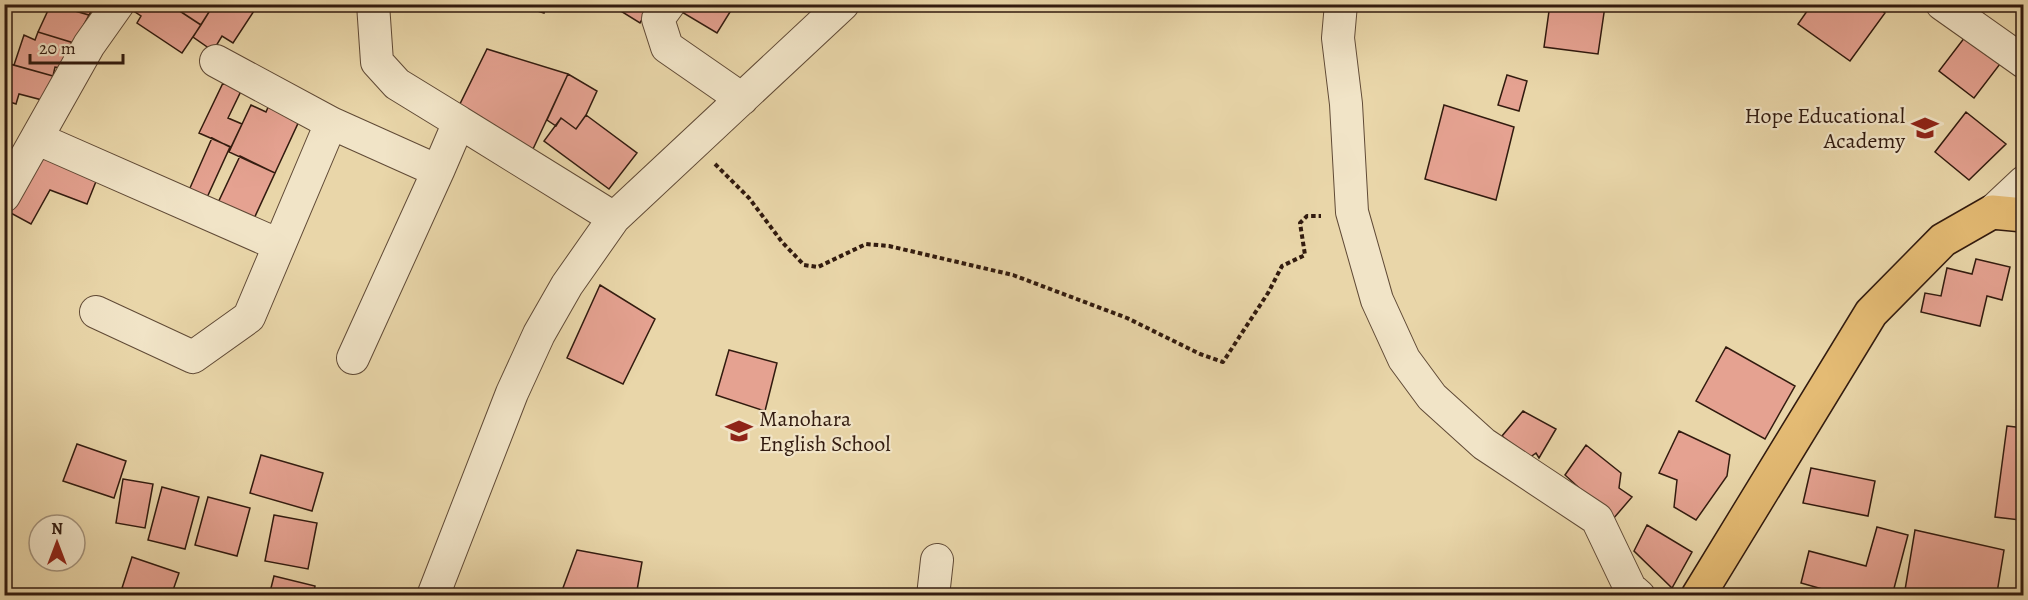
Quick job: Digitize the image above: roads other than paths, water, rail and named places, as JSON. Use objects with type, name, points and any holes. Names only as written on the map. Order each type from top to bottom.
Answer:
[{"type":"main road","points":[[1698,596],[1871,313],[1943,240],[2008,213]]},
{"type":"street","points":[[4,196],[89,45],[118,4]]},
{"type":"street","points":[[373,4],[377,62],[397,84],[614,218]]},
{"type":"street","points":[[669,4],[658,19],[667,47],[742,99]]},
{"type":"street","points":[[433,596],[512,393],[539,334],[567,285],[614,218],[843,4]]},
{"type":"street","points":[[1341,4],[1338,38],[1346,104],[1352,212],[1377,300],[1404,359],[1432,397],[1484,444],[1596,519],[1630,588],[1639,596]]},
{"type":"street","points":[[1942,4],[2024,62]]},
{"type":"street","points":[[216,61],[331,123],[438,171]]},
{"type":"street","points":[[353,358],[459,122]]},
{"type":"street","points":[[96,312],[192,357],[249,316],[331,123]]},
{"type":"street","points":[[38,139],[279,245]]},
{"type":"street","points":[[2008,213],[2024,182]]},
{"type":"street","points":[[933,596],[937,560]]},
{"type":"place","name":"Hope Educational Academy","points":[[1925,128]]},
{"type":"place","name":"Manohara English School","points":[[739,431]]}]
